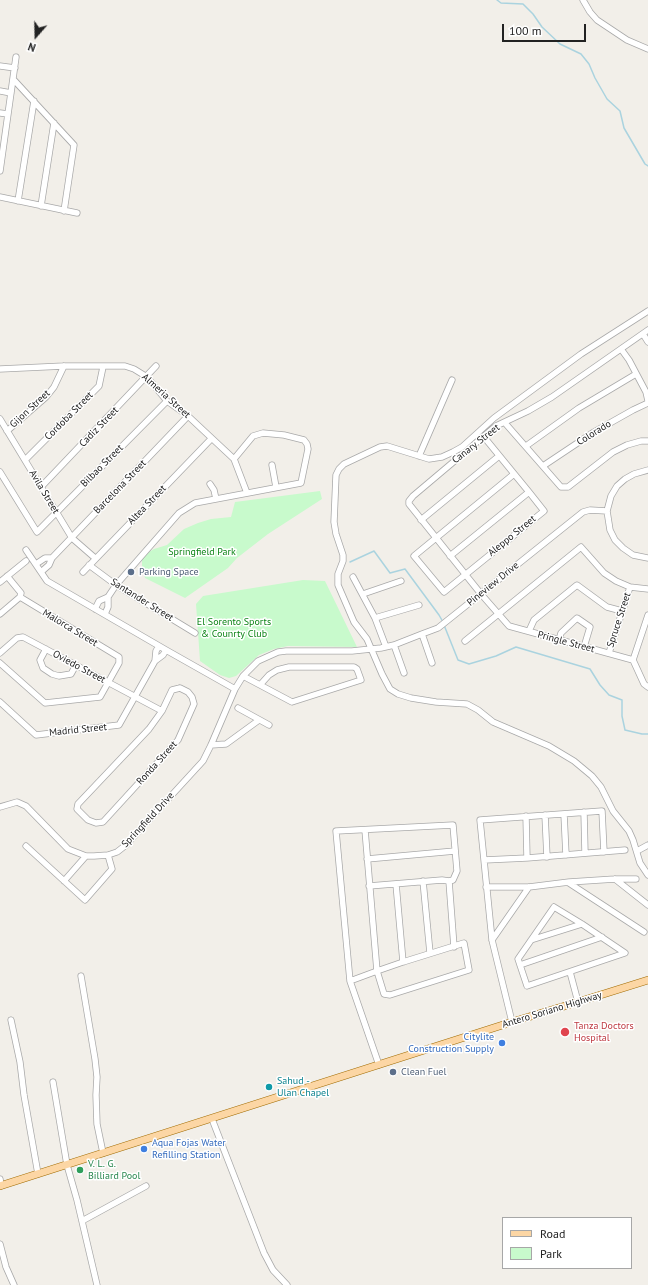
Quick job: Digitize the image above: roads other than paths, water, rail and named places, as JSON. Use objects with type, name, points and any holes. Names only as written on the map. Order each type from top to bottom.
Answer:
[{"type":"main road","name":"Antero Soriano Highway","points":[[0,1184],[67,1165],[512,1022],[648,980]]},
{"type":"street","points":[[583,0],[597,20],[627,40],[648,49]]},
{"type":"street","points":[[0,171],[2,137],[8,114],[16,57]]},
{"type":"street","points":[[0,66],[15,68]]},
{"type":"street","points":[[13,79],[74,145],[64,210]]},
{"type":"street","points":[[0,92],[11,93]]},
{"type":"street","points":[[18,201],[34,101]]},
{"type":"street","points":[[0,112],[8,114]]},
{"type":"street","points":[[41,206],[54,123]]},
{"type":"street","points":[[0,197],[77,213]]},
{"type":"street","points":[[648,311],[581,354],[537,386],[494,418],[462,447],[442,457],[429,459],[387,446],[380,447],[344,464],[336,475],[334,527],[343,555],[343,561],[338,574],[338,585],[354,622],[367,639],[390,689],[398,694],[422,700],[467,704],[478,710],[493,722],[549,746],[574,761],[592,776],[601,787],[613,811],[629,831],[640,863],[648,875]]},
{"type":"street","points":[[646,332],[648,342]]},
{"type":"street","name":"Canary Street","points":[[481,594],[410,507],[409,504],[411,498],[496,426],[528,411],[552,396],[646,332]]},
{"type":"street","points":[[621,349],[629,360],[646,392],[648,402]]},
{"type":"street","name":"Almeria Street","points":[[0,369],[64,366],[125,366],[134,368],[147,377],[167,401],[188,416],[234,459],[247,493]]},
{"type":"street","name":"Gijon Street","points":[[7,431],[54,387],[64,366]]},
{"type":"street","name":"Cadiz Street","points":[[41,486],[156,366]]},
{"type":"street","name":"Cordoba Street","points":[[25,460],[99,386],[103,367]]},
{"type":"street","points":[[526,446],[579,408],[636,374]]},
{"type":"street","points":[[419,456],[452,380]]},
{"type":"street","name":"Bilbao Street","points":[[0,472],[37,532],[167,401]]},
{"type":"street","name":"Colorado","points":[[543,466],[594,432],[648,402]]},
{"type":"street","name":"Barcelona Street","points":[[41,572],[50,565],[52,558],[188,416]]},
{"type":"street","name":"Avila Street","points":[[0,419],[72,538],[96,558]]},
{"type":"street","points":[[505,423],[561,487],[568,487],[613,452],[627,445],[648,440]]},
{"type":"street","points":[[95,608],[99,601],[108,597],[116,585],[179,513],[194,503],[301,483],[308,449],[304,440],[284,435],[263,433],[253,436],[234,459]]},
{"type":"street","name":"Aleppo Street","points":[[435,538],[414,556],[444,592],[544,511],[484,437]]},
{"type":"street","name":"Altea Street","points":[[83,572],[211,439]]},
{"type":"street","points":[[421,520],[499,456]]},
{"type":"street","points":[[272,465],[276,487]]},
{"type":"street","points":[[648,470],[634,474],[617,486],[611,496],[607,511],[610,530],[615,540],[623,548],[633,554],[648,558]]},
{"type":"street","points":[[435,538],[514,474]]},
{"type":"street","points":[[210,484],[214,490],[216,499]]},
{"type":"street","points":[[450,556],[529,492]]},
{"type":"street","name":"Pineview Drive","points":[[372,649],[394,645],[438,628],[583,512],[590,510],[607,511]]},
{"type":"street","points":[[465,641],[581,547],[604,573],[616,581],[630,587],[648,589]]},
{"type":"street","points":[[26,550],[47,581],[235,689]]},
{"type":"street","name":"Barcelona Street","points":[[36,564],[45,558],[52,558]]},
{"type":"street","points":[[0,582],[26,561]]},
{"type":"street","name":"Santander Street","points":[[89,565],[116,585],[195,633]]},
{"type":"street","points":[[0,614],[20,597],[22,593],[7,576]]},
{"type":"street","points":[[353,577],[375,618],[386,647]]},
{"type":"street","points":[[363,594],[402,581]]},
{"type":"street","points":[[529,631],[534,620],[577,585],[607,607],[622,611]]},
{"type":"street","name":"Spruce Street","points":[[609,653],[630,587]]},
{"type":"street","name":"Pringle Street","points":[[481,594],[509,626],[633,660]]},
{"type":"street","name":"Malorca Street","points":[[20,597],[119,657],[119,663],[108,683]]},
{"type":"street","points":[[105,614],[108,607],[108,597]]},
{"type":"street","points":[[375,618],[419,605]]},
{"type":"street","points":[[648,615],[633,660],[644,684],[648,687]]},
{"type":"street","points":[[559,640],[561,633],[577,618],[590,627],[584,646]]},
{"type":"street","points":[[422,634],[432,663]]},
{"type":"street","name":"Oviedo Street","points":[[0,653],[17,638],[22,637],[162,711]]},
{"type":"street","points":[[394,645],[404,673]]},
{"type":"street","name":"Madrid Street","points":[[0,702],[36,735],[119,725],[155,661],[156,651],[159,646]]},
{"type":"street","points":[[46,649],[40,660],[43,668],[52,674],[59,676],[70,674],[76,665]]},
{"type":"street","name":"Springfield Drive","points":[[0,807],[17,802],[26,806],[68,849],[86,856],[108,855],[117,852],[126,845],[203,761],[235,689],[243,676],[258,661],[278,652],[286,651],[352,651],[372,649]]},
{"type":"street","name":"Madrid Street","points":[[155,661],[163,655],[166,650]]},
{"type":"street","points":[[0,663],[45,703],[100,698],[108,683]]},
{"type":"street","points":[[243,676],[292,702],[361,680],[357,670],[354,667],[289,667],[269,674],[260,685]]},
{"type":"street","name":"Ronda Street","points":[[180,688],[188,692],[192,697],[194,704],[178,740],[103,822],[96,823],[88,820],[78,809],[78,804],[149,730],[162,711],[172,690],[180,688]]},
{"type":"street","points":[[238,708],[269,726]]},
{"type":"street","points":[[211,745],[226,744],[260,720]]},
{"type":"street","points":[[512,1022],[492,940],[480,820],[602,811],[604,852]]},
{"type":"street","points":[[584,812],[585,853]]},
{"type":"street","points":[[564,814],[566,855]]},
{"type":"street","points":[[545,815],[547,857]]},
{"type":"street","points":[[526,816],[527,858]]},
{"type":"street","points":[[369,886],[452,880],[457,871],[453,825],[336,831],[350,981],[379,1065]]},
{"type":"street","points":[[350,981],[377,971],[402,962],[464,943],[469,970],[387,995],[384,994],[377,971],[365,830]]},
{"type":"street","points":[[637,851],[648,845]]},
{"type":"street","points":[[26,846],[85,900],[112,870],[108,855]]},
{"type":"street","points":[[484,860],[547,857],[625,850]]},
{"type":"street","points":[[367,859],[455,851]]},
{"type":"street","points":[[64,881],[86,856]]},
{"type":"street","points":[[615,879],[648,905]]},
{"type":"street","points":[[486,887],[529,887],[569,882],[636,879]]},
{"type":"street","points":[[423,881],[430,953]]},
{"type":"street","points":[[449,881],[454,947]]},
{"type":"street","points":[[569,882],[644,932]]},
{"type":"street","points":[[396,884],[402,962]]},
{"type":"street","points":[[492,940],[529,887]]},
{"type":"street","points":[[554,907],[602,937],[625,953],[527,986],[518,959],[554,907]]},
{"type":"street","points":[[531,940],[582,924]]},
{"type":"street","points":[[520,965],[602,937]]},
{"type":"street","points":[[570,972],[578,1002]]},
{"type":"street","points":[[81,976],[95,1059],[97,1077],[97,1124],[103,1153]]},
{"type":"street","points":[[11,1020],[20,1062],[24,1095],[38,1174]]},
{"type":"street","points":[[53,1082],[67,1165],[97,1285]]},
{"type":"street","points":[[212,1119],[264,1253],[273,1270],[287,1285]]},
{"type":"street","points":[[82,1221],[146,1186]]},
{"type":"street","points":[[0,1244],[6,1267],[14,1285]]},
{"type":"waterway","points":[[497,0],[501,3],[523,4],[533,14],[542,27],[560,44],[581,54],[589,64],[607,99],[620,111],[624,128],[645,164],[648,166]]},
{"type":"waterway","points":[[350,562],[374,551],[390,573],[405,569],[443,622]]},
{"type":"waterway","points":[[444,625],[458,660],[469,664],[496,656],[516,647],[590,669],[600,685],[609,695],[622,700],[622,716],[625,730],[648,734]]},
{"type":"place","name":"Parking Space","points":[[131,572]]},
{"type":"place","name":"Tanza Doctors Hospital","points":[[565,1032]]},
{"type":"place","name":"Citylite Construction Supply","points":[[502,1043]]},
{"type":"place","name":"Clean Fuel","points":[[393,1072]]},
{"type":"place","name":"Sahud - Ulan Chapel","points":[[269,1087]]},
{"type":"place","name":"Aqua Fojas Water Refilling Station","points":[[144,1149]]},
{"type":"place","name":"V. L. G. Billiard Pool","points":[[80,1170]]},
{"type":"park label","name":"Springfield Park","points":[[202,552]]},
{"type":"park label","name":"El Sorento Sports & Counrty Club","points":[[234,628]]}]
